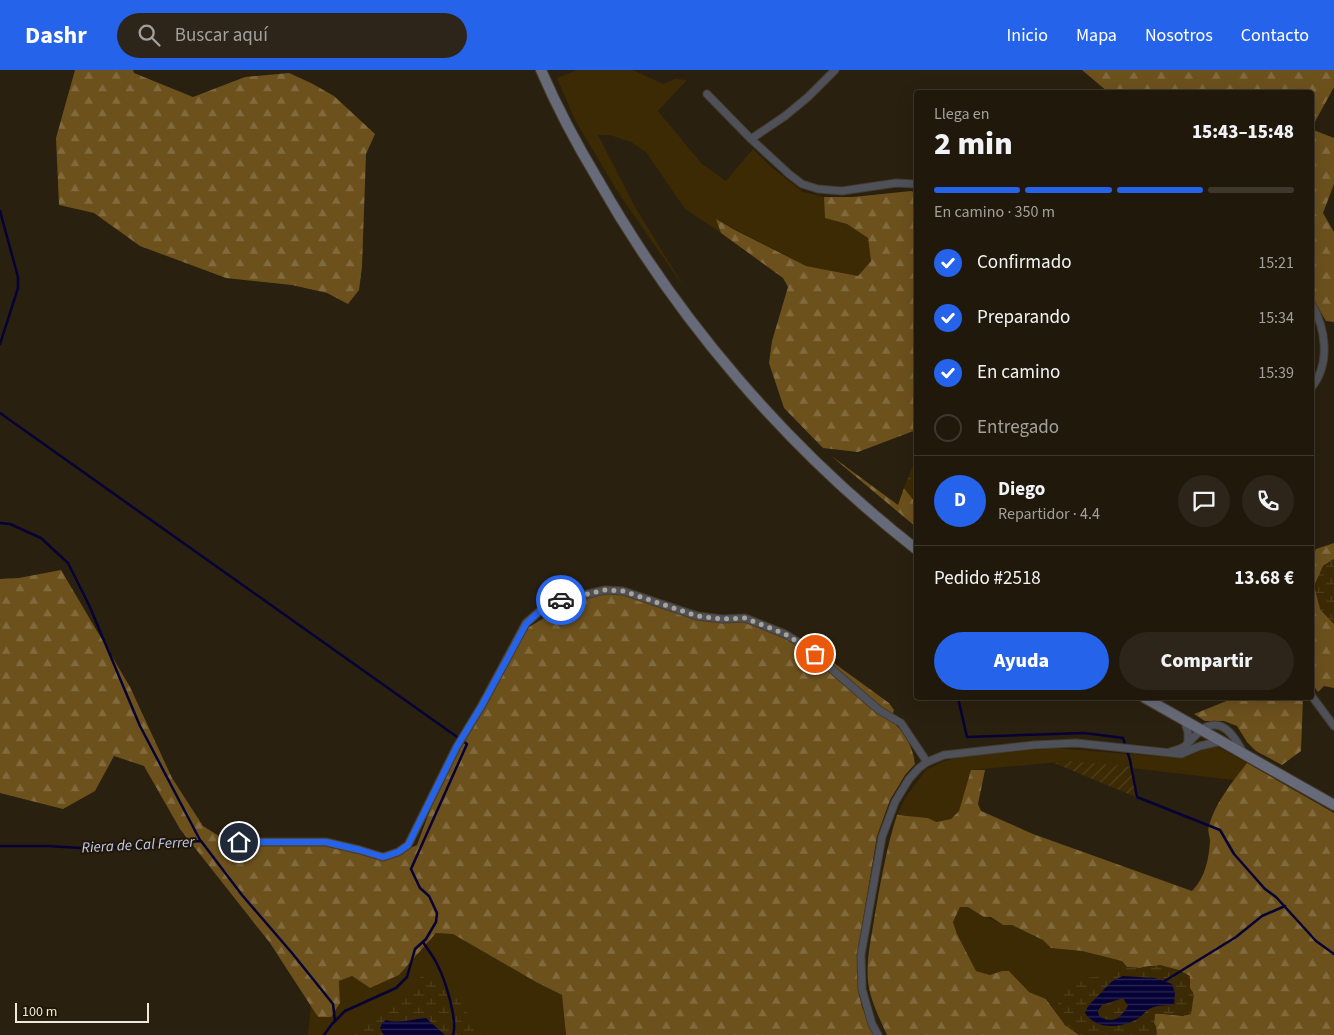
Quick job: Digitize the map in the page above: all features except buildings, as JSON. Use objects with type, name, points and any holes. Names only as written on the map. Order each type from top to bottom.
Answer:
[{"type":"main road","points":[[541,70],[572,134],[614,209],[653,269],[687,316],[735,375],[798,444],[877,518],[914,547]]},
{"type":"main road","points":[[1149,700],[1334,805]]},
{"type":"street","points":[[751,139],[785,116],[808,97],[835,70]]},
{"type":"street","points":[[707,94],[751,139],[802,184],[818,189],[842,191],[896,183],[914,184]]},
{"type":"street","points":[[1314,309],[1323,328],[1324,346],[1322,366],[1314,382]]},
{"type":"street","points":[[239,842],[326,842],[383,857],[398,852],[408,845],[457,746],[482,705],[526,624],[541,610],[558,601],[605,590],[623,591],[697,616],[722,619],[745,618],[785,634],[805,646],[878,710],[901,723],[927,762]]},
{"type":"street","points":[[1314,699],[1334,726]]},
{"type":"street","points":[[1184,720],[1188,732],[1188,742]]},
{"type":"street","points":[[1168,753],[1184,747],[1206,727],[1220,726],[1227,729],[1235,738],[1244,754]]},
{"type":"street","points":[[1200,746],[1202,730]]},
{"type":"street","points":[[878,1035],[872,1024],[862,989],[861,955],[882,837],[894,802],[905,784],[919,768],[927,762],[944,755],[1057,743],[1076,743],[1181,754],[1200,746],[1222,741]]},
{"type":"green space","points":[[75,70],[133,70],[134,73],[193,97],[245,77],[289,73],[334,96],[375,134],[366,154],[362,267],[359,290],[348,304],[327,293],[292,285],[226,278],[140,246],[94,213],[59,205],[56,138]]},
{"type":"green space","points":[[577,70],[633,70],[663,84],[675,79],[687,80],[658,111],[702,164],[726,181],[753,149],[770,166],[803,192],[824,197],[826,218],[847,224],[868,238],[871,261],[858,276],[806,266],[717,220],[721,233],[685,209],[646,152],[631,142],[610,135],[598,135],[635,207],[686,290],[619,194],[575,120],[557,78]]},
{"type":"green space","points":[[1082,70],[1334,70],[1334,87],[1314,124],[1314,90],[1106,90]]},
{"type":"green space","points":[[1314,130],[1334,138],[1334,184],[1323,213],[1334,232],[1334,322],[1326,321],[1314,301]]},
{"type":"green space","points":[[914,192],[914,431],[858,452],[823,448],[784,408],[769,363],[772,341],[788,287],[783,278],[721,233],[716,219],[806,266],[858,276],[871,261],[868,238],[847,224],[825,218],[824,197],[853,197]]},
{"type":"green space","points":[[830,455],[898,505],[904,488],[914,500],[914,525]]},
{"type":"green space","points":[[914,463],[914,500],[904,488]]},
{"type":"green space","points":[[1334,543],[1334,559],[1323,566],[1320,609],[1334,624],[1334,688],[1324,686],[1318,692],[1314,686],[1314,553],[1316,549]]},
{"type":"green space","points":[[1334,559],[1334,624],[1320,609],[1314,586],[1323,566]]},
{"type":"green space","points":[[61,570],[130,687],[172,778],[203,826],[230,843],[254,841],[282,845],[341,846],[392,856],[417,845],[439,786],[457,749],[529,627],[569,603],[595,595],[617,593],[669,603],[713,616],[755,622],[796,639],[827,658],[889,703],[894,710],[891,720],[907,740],[914,757],[915,764],[905,775],[890,800],[877,836],[857,956],[858,990],[862,1007],[874,1035],[566,1035],[562,995],[453,934],[436,933],[399,975],[370,988],[352,976],[339,981],[340,1003],[331,1017],[318,1017],[270,943],[180,829],[144,766],[114,756],[95,791],[63,809],[0,793],[0,579],[19,578]]},
{"type":"green space","points":[[1229,700],[1303,700],[1301,751],[1282,765],[1256,751],[1247,742],[1237,726],[1224,721],[1205,721],[1194,714]]},
{"type":"green space","points":[[1210,747],[1218,747],[1247,763],[1234,780],[1071,761],[972,770],[959,811],[951,819],[936,822],[928,818],[897,815],[905,798],[926,770],[958,757],[1054,748],[1179,758]]},
{"type":"green space","points":[[1071,761],[1133,767],[1138,798],[1054,763]]},
{"type":"green space","points":[[1247,763],[1334,813],[1334,1035],[1157,1035],[1154,1023],[1155,1013],[1184,1016],[1190,988],[1179,970],[1150,966],[1140,968],[1127,967],[1122,961],[1082,951],[1051,948],[1043,940],[1012,925],[1003,925],[991,917],[984,917],[968,907],[960,907],[953,922],[976,971],[990,975],[1009,971],[1029,992],[1046,999],[1065,1025],[1079,1035],[887,1035],[871,995],[868,981],[868,965],[881,880],[897,815],[928,818],[936,822],[951,819],[959,811],[971,770],[985,770],[978,804],[981,811],[1033,834],[1192,891],[1203,874],[1209,855],[1210,841],[1208,828],[1212,817],[1225,793]]},
{"type":"green space","points":[[960,907],[968,907],[1003,925],[1012,925],[1043,940],[1051,948],[1082,951],[1122,961],[1155,1013],[1157,1035],[1079,1035],[1065,1025],[1047,999],[1029,992],[1009,971],[990,975],[976,971],[953,922]]},
{"type":"green space","points":[[436,933],[453,934],[562,995],[566,1035],[308,1035],[311,1005],[318,1017],[340,1003],[339,981],[352,976],[370,988],[399,975]]},
{"type":"green space","points":[[1160,965],[1179,970],[1190,976],[1190,988],[1194,994],[1191,1014],[1182,1016],[1155,1014],[1154,1023],[1157,1035],[1079,1035],[1065,1025],[1059,1016],[1058,1004],[1061,990],[1068,981],[1096,977],[1111,969],[1120,967],[1140,968]]},
{"type":"green space","points":[[422,975],[450,985],[481,1035],[349,1035],[352,1030],[370,1016],[389,1006],[401,1003]]},
{"type":"shaded area","points":[[1123,976],[1155,978],[1172,984],[1175,993],[1174,1005],[1151,1008],[1139,1018],[1118,1026],[1103,1025],[1090,1019],[1085,1013],[1090,1004],[1108,985]],"holes":[[[1123,998],[1128,1006],[1116,1019],[1108,1020],[1099,1016],[1098,1011],[1102,1005]]]},
{"type":"shaded area","points":[[426,1018],[445,1035],[384,1035],[380,1029],[382,1023],[386,1020],[401,1021]]},
{"type":"waterway","points":[[0,211],[18,277],[18,288],[0,344]]},
{"type":"waterway","points":[[0,413],[467,744],[411,869],[420,888],[429,896],[437,913],[436,922],[426,939],[415,949],[407,977],[396,988],[345,1011],[324,1035]]},
{"type":"waterway","points":[[0,523],[10,524],[41,538],[68,563],[89,605],[140,726],[200,840]]},
{"type":"waterway","points":[[958,700],[967,737],[1084,733],[1123,738],[1130,760],[1137,797],[1220,830],[1234,854],[1265,889],[1276,897],[1316,941],[1334,954]]},
{"type":"waterway","name":"Riera de Cal Ferrer","points":[[0,846],[98,849],[201,841],[242,895],[333,1004],[335,1021]]},
{"type":"waterway","points":[[1163,982],[1236,937],[1262,916],[1285,906]]},
{"type":"waterway","points":[[423,942],[441,972],[447,990],[454,1020],[453,1035]]},
{"type":"way so far","points":[[561,600],[605,590],[623,591],[643,596],[697,616],[722,619],[745,618],[785,634],[815,654]]},
{"type":"route","points":[[239,842],[326,842],[383,857],[398,852],[408,845],[457,746],[482,705],[526,624],[541,610],[561,600]]}]
